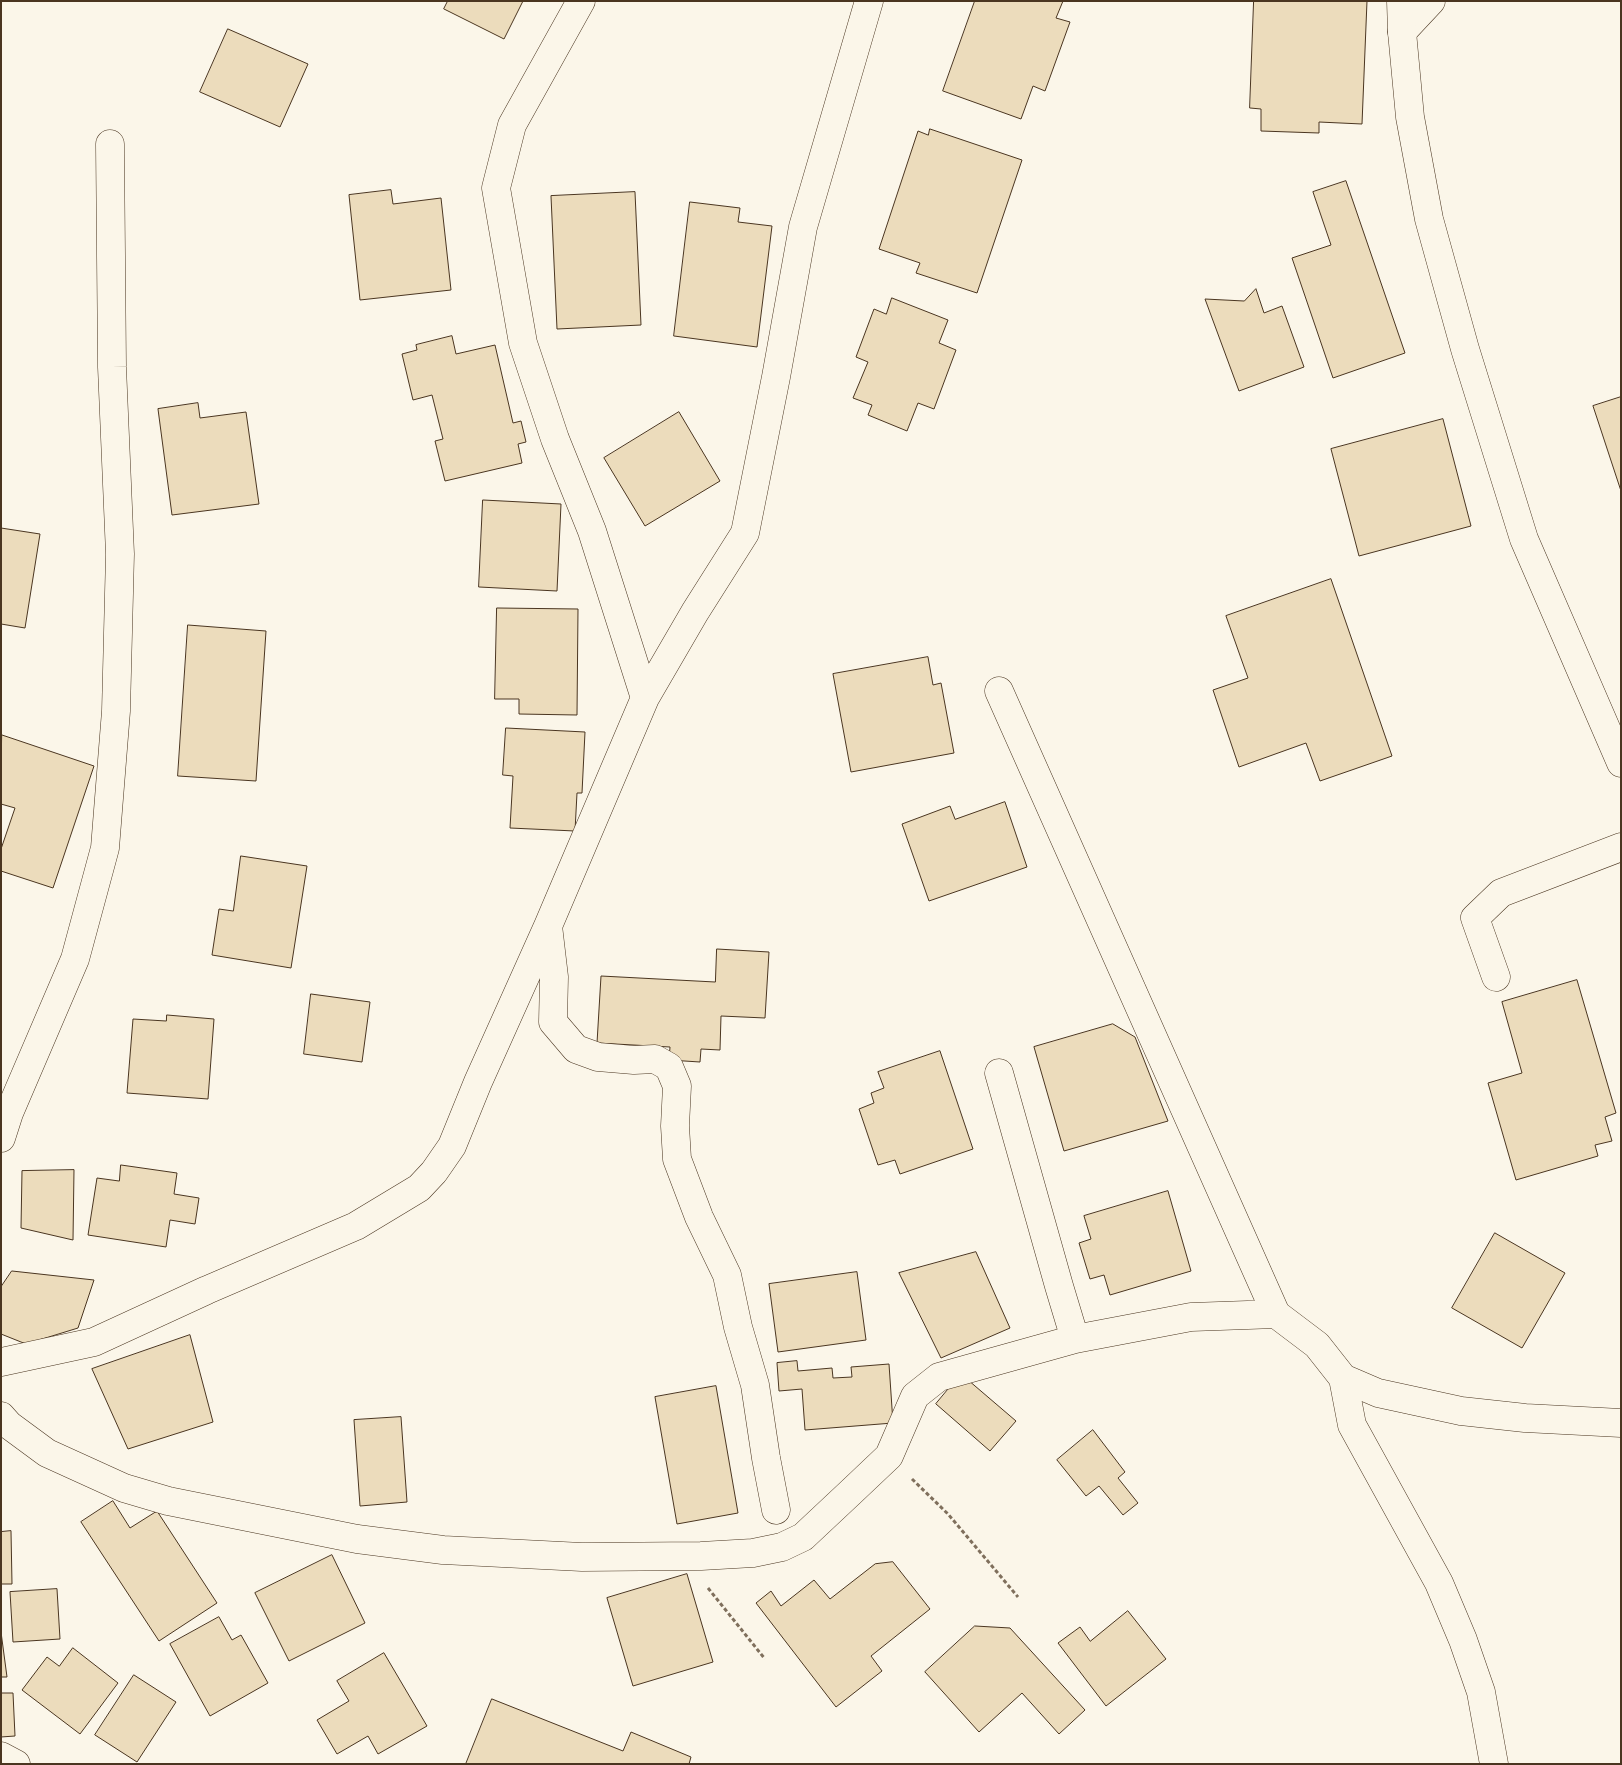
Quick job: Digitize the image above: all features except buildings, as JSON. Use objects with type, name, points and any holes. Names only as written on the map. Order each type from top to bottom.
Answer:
[{"type":"street","points":[[581,1],[512,125],[496,188],[523,343],[555,439],[592,530],[645,698]]},
{"type":"street","points":[[1,1362],[94,1342],[257,1268],[356,1226],[420,1188],[452,1146],[645,698],[695,612],[745,533],[776,378],[803,227],[869,1]]},
{"type":"street","points":[[1401,1],[1410,117],[1429,219],[1465,349],[1524,539],[1621,763]]},
{"type":"street","points":[[1402,32],[1431,1]]},
{"type":"street","points":[[1,1138],[9,1113],[75,959],[105,848],[116,711],[120,554],[112,367],[110,144]]},
{"type":"street","points":[[999,691],[1276,1314],[1317,1345],[1343,1378],[1352,1425],[1439,1583],[1463,1640],[1481,1692],[1494,1764]]},
{"type":"street","points":[[1496,977],[1475,918],[1501,893],[1621,847]]},
{"type":"street","points":[[548,926],[554,977],[553,1022],[576,1049],[598,1057],[634,1060],[655,1059],[669,1068],[677,1086],[677,1159],[699,1217],[727,1275],[738,1327],[755,1385],[776,1510]]},
{"type":"street","points":[[999,1073],[1075,1339]]},
{"type":"street","points":[[1,1416],[9,1425],[47,1453],[124,1488],[168,1501],[357,1539],[443,1550],[582,1557],[701,1556],[753,1553],[782,1547],[803,1537],[889,1456],[915,1396],[940,1377],[1075,1339],[1191,1317],[1276,1314]]},
{"type":"street","points":[[1343,1378],[1378,1393],[1461,1411],[1524,1418],[1621,1422]]},
{"type":"street","points":[[1,1756],[16,1764]]},
{"type":"path","points":[[889,1456],[948,1514],[1018,1597]]},
{"type":"path","points":[[701,1556],[707,1587],[765,1659]]}]
